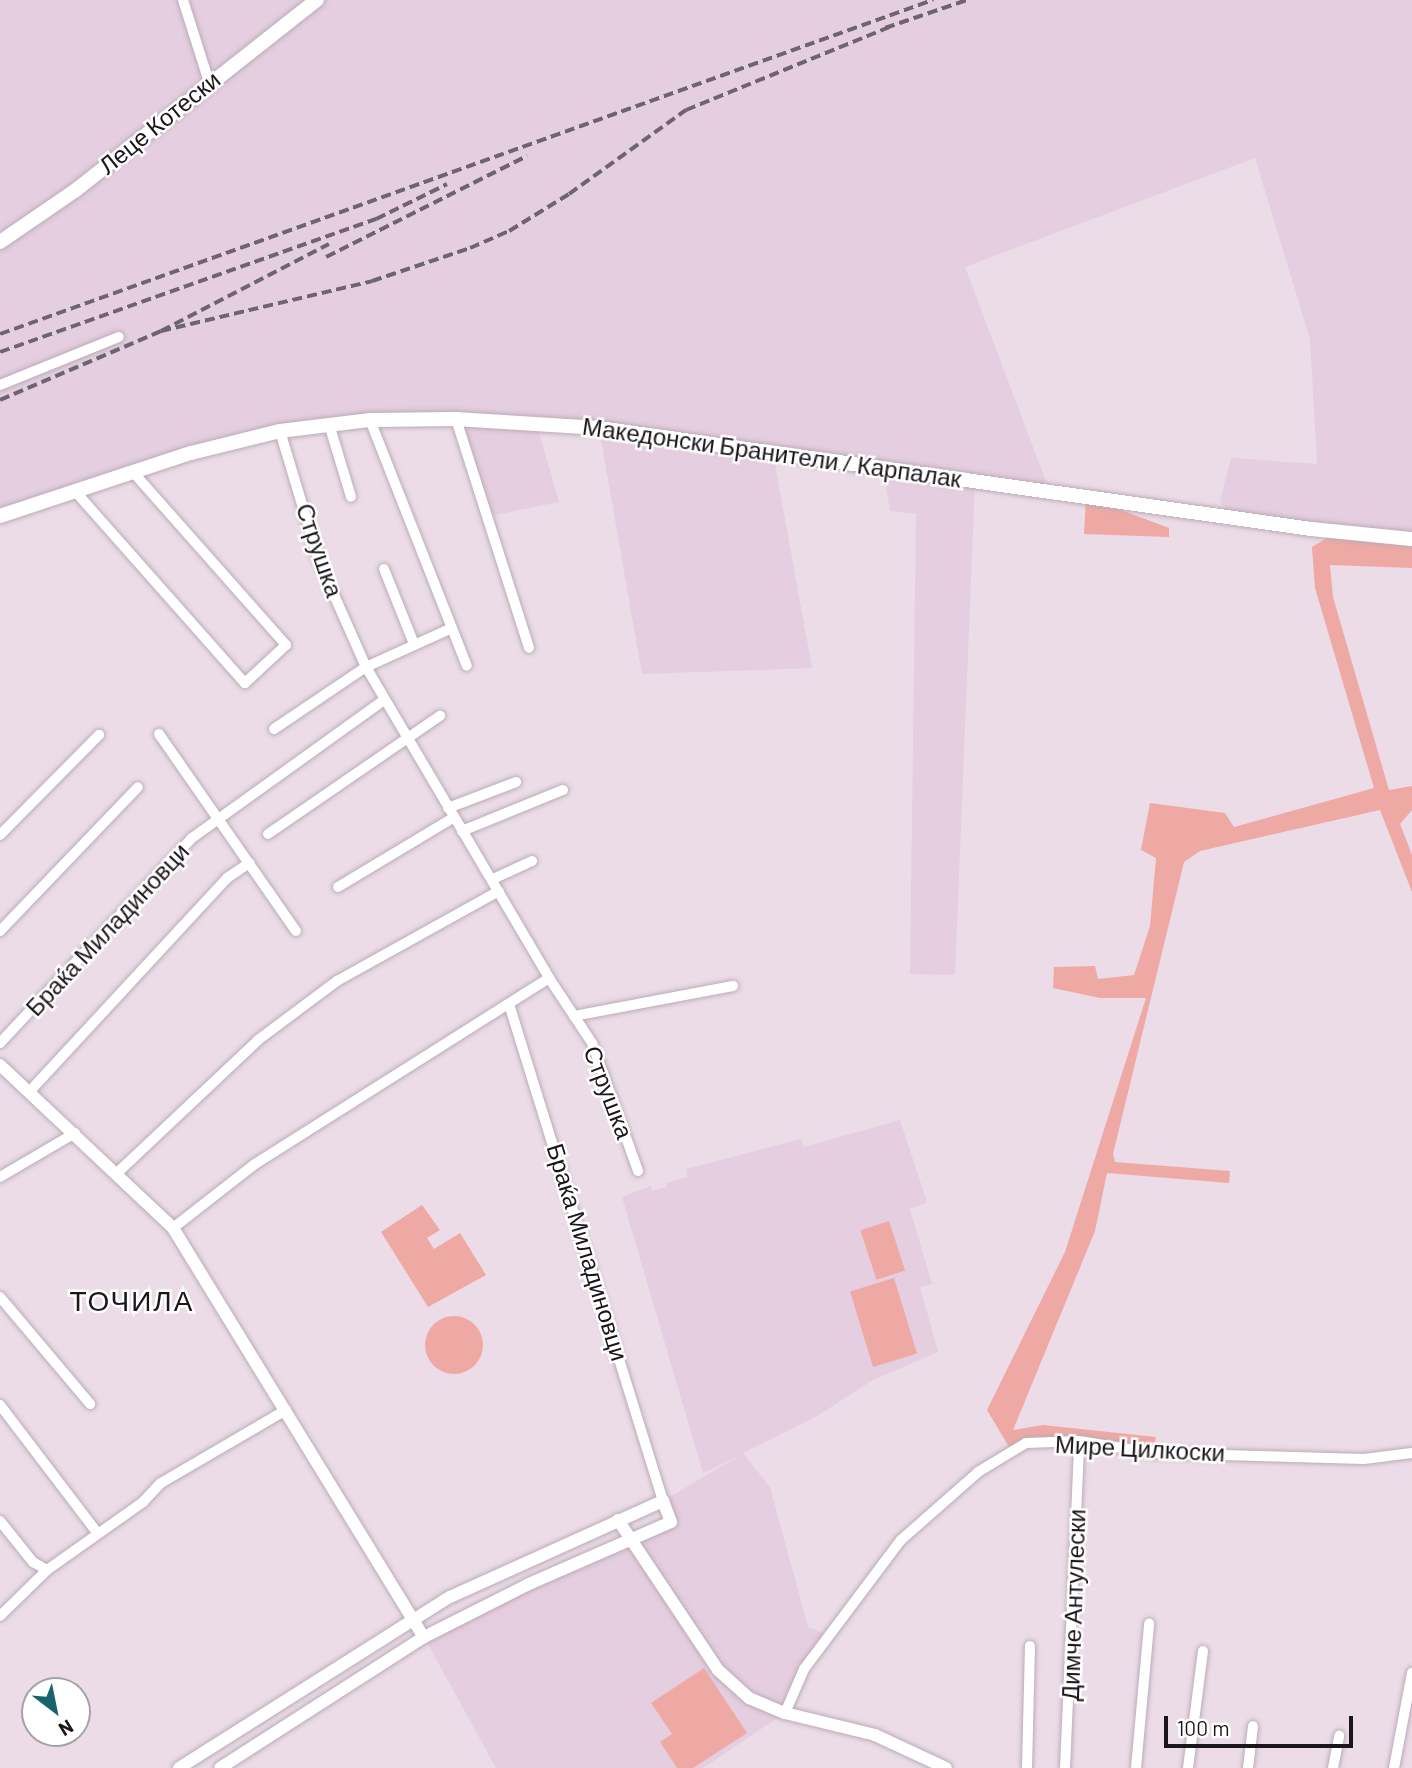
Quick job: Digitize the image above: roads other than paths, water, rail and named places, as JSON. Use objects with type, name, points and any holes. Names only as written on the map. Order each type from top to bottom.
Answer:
[{"type":"main road","name":"Леце Котески","points":[[0,242],[76,190],[209,82],[317,0]]},
{"type":"main road","name":"Македонски Бранители / Карпалак","points":[[0,516],[74,490],[280,431],[370,420],[456,419],[586,426],[1311,529],[1412,539]]},
{"type":"street","points":[[183,0],[209,82]]},
{"type":"street","points":[[0,385],[119,337]]},
{"type":"street","points":[[456,419],[529,648]]},
{"type":"street","points":[[370,420],[467,666]]},
{"type":"street","name":"Струшка","points":[[328,424],[351,497]]},
{"type":"street","name":"Струшка","points":[[280,431],[319,561],[366,667],[383,701],[492,879],[548,978],[592,1043],[638,1171]]},
{"type":"street","points":[[74,490],[245,683],[286,645],[134,473]]},
{"type":"street","points":[[384,569],[414,644]]},
{"type":"street","points":[[274,729],[366,667],[452,628]]},
{"type":"street","points":[[218,820],[383,701]]},
{"type":"street","points":[[268,834],[440,716]]},
{"type":"street","points":[[159,734],[296,931]]},
{"type":"street","points":[[0,835],[99,735]]},
{"type":"street","points":[[338,887],[451,813],[516,782]]},
{"type":"street","points":[[0,931],[138,787]]},
{"type":"street","points":[[462,831],[563,790]]},
{"type":"street","name":"Браќа Миладиновци","points":[[0,1043],[192,838],[218,820]]},
{"type":"street","points":[[492,879],[532,861]]},
{"type":"street","points":[[30,1091],[227,878],[249,863]]},
{"type":"street","points":[[116,1174],[258,1040],[337,981],[499,891]]},
{"type":"street","points":[[173,1228],[255,1164],[548,978]]},
{"type":"street","name":"Струшка","points":[[574,1016],[733,986]]},
{"type":"street","name":"Браќа Миладиновци","points":[[509,1004],[663,1501]]},
{"type":"street","points":[[0,1066],[75,1133],[173,1228],[424,1637]]},
{"type":"street","points":[[0,1177],[75,1133]]},
{"type":"street","points":[[0,1297],[90,1404]]},
{"type":"street","points":[[0,1405],[96,1531]]},
{"type":"street","points":[[0,1616],[47,1570],[96,1531],[143,1502],[161,1483],[286,1410]]},
{"type":"street","name":"Мире Цилкоски","points":[[785,1713],[804,1668],[901,1539],[978,1472],[1026,1443],[1079,1441],[1153,1452],[1364,1459],[1412,1453]]},
{"type":"street","name":"Димче Антулески","points":[[1065,1768],[1079,1441]]},
{"type":"street","points":[[179,1768],[414,1618],[506,1570],[663,1501],[671,1522],[527,1585],[424,1637],[220,1768]]},
{"type":"street","points":[[618,1520],[629,1542],[718,1670],[750,1698],[785,1713],[875,1735],[946,1768]]},
{"type":"street","points":[[0,1521],[33,1562],[47,1570]]},
{"type":"street","points":[[1136,1768],[1149,1624]]},
{"type":"street","name":"Димче Антулески","points":[[1027,1768],[1030,1646]]},
{"type":"street","points":[[1188,1768],[1203,1651]]},
{"type":"street","points":[[1394,1768],[1412,1673]]},
{"type":"street","points":[[1248,1768],[1253,1726]]},
{"type":"street","points":[[1333,1768],[1339,1736]]},
{"type":"railway","points":[[0,334],[933,0]]},
{"type":"railway","points":[[885,28],[967,0]]},
{"type":"railway","points":[[161,331],[372,281],[470,248],[509,231],[569,194],[686,110],[889,27]]},
{"type":"railway","points":[[326,257],[527,156]]},
{"type":"railway","points":[[0,352],[376,219],[447,184]]},
{"type":"railway","points":[[0,400],[161,331],[329,244]]},
{"type":"district","name":"ТОЧИЛА","points":[[132,1300]]}]
